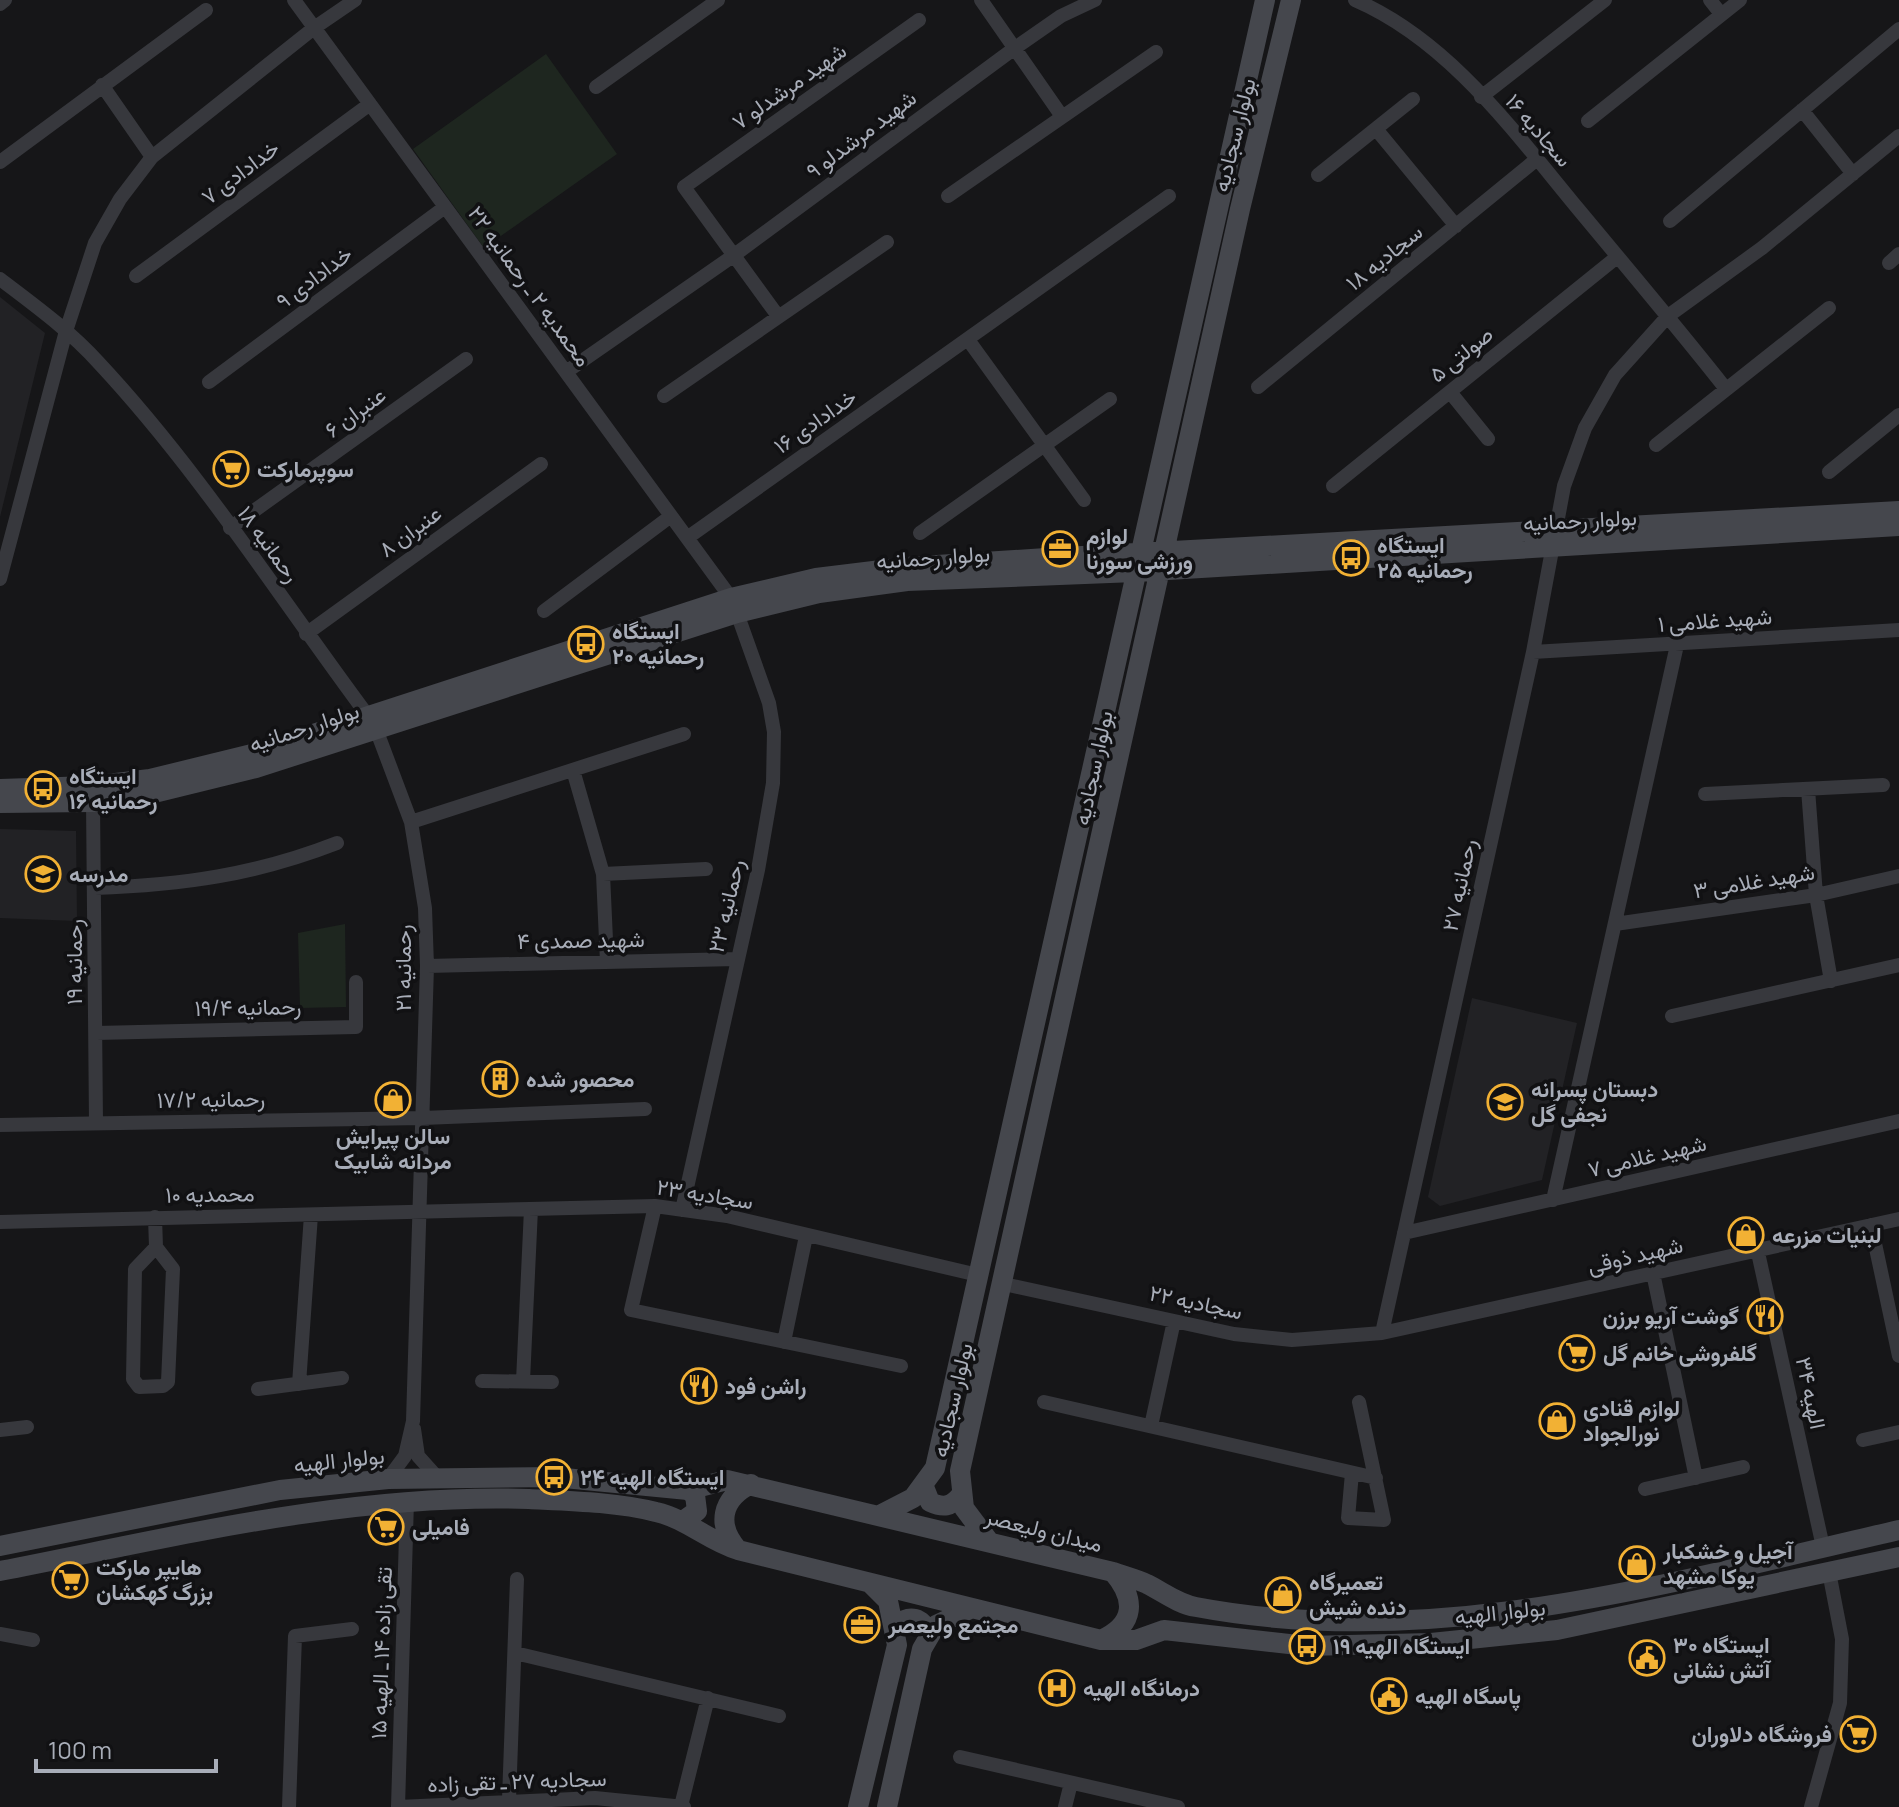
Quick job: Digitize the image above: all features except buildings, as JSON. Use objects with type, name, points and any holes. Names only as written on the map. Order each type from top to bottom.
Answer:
[{"type":"main road","name":"بولوار سجادیه","points":[[880,1515],[901,1507],[924,1487],[935,1468],[1265,0]]},
{"type":"main road","name":"بولوار سجادیه","points":[[960,1496],[960,1471],[1004,1284],[1240,209],[1291,0]]},
{"type":"main road","name":"بولوار رحمانیه","points":[[0,789],[90,786],[150,779],[252,754],[372,722],[816,578],[906,567],[1137,562],[1899,511]]},
{"type":"main road","name":"بولوار رحمانیه","points":[[1555,536],[1899,526]]},
{"type":"main road","name":"بولوار رحمانیه","points":[[0,803],[93,802],[154,793],[256,768],[372,722]]},
{"type":"main road","name":"بولوار الهیه","points":[[0,1546],[280,1490],[388,1479],[436,1476],[554,1477],[688,1490]]},
{"type":"main road","name":"میدان ولیعصر","points":[[688,1490],[727,1480],[751,1484],[1113,1572],[1126,1588],[1128,1613],[1115,1633],[1101,1640]]},
{"type":"main road","points":[[738,1550],[727,1537],[724,1513],[736,1492],[751,1484]]},
{"type":"main road","points":[[924,1487],[930,1502],[938,1506],[947,1506],[960,1496],[969,1516],[988,1540]]},
{"type":"main road","points":[[683,1521],[697,1511],[699,1503],[688,1490]]},
{"type":"main road","points":[[0,1571],[283,1516],[407,1501],[566,1501],[655,1511],[683,1521],[716,1544],[1101,1640]]},
{"type":"main road","name":"بولوار الهیه","points":[[1113,1572],[1144,1583],[1192,1607],[1310,1623],[1430,1622],[1555,1607],[1899,1530]]},
{"type":"main road","points":[[1823,1547],[1829,1572]]},
{"type":"main road","name":"بولوار الهیه","points":[[1101,1640],[1136,1640],[1164,1630],[1307,1646],[1431,1643],[1557,1630],[1899,1557]]},
{"type":"main road","points":[[858,1807],[897,1645],[896,1625],[888,1601],[871,1584]]},
{"type":"main road","points":[[1164,1630],[1157,1622],[1156,1611],[1162,1602],[1172,1598]]},
{"type":"main road","points":[[887,1807],[922,1649],[929,1634],[947,1617],[970,1609]]},
{"type":"main road","points":[[896,1625],[904,1618],[915,1618],[925,1624],[929,1634]]},
{"type":"street","points":[[0,4],[5,0]]},
{"type":"street","name":"محمدیه ۲ ـ رحمانیه ۲۲","points":[[294,0],[734,605]]},
{"type":"street","points":[[0,579],[66,331],[95,243],[120,199],[152,157],[314,28],[355,0]]},
{"type":"street","points":[[596,87],[718,0]]},
{"type":"street","points":[[981,0],[1061,115]]},
{"type":"street","name":"شهید مرشدلو ۹","points":[[566,372],[733,256],[1015,48],[1061,16],[1095,0]]},
{"type":"street","name":"سجادیه ۱۶","points":[[1355,0],[1387,14],[1429,44],[1481,97],[1537,159],[1726,389]]},
{"type":"street","points":[[1481,97],[1605,0]]},
{"type":"street","points":[[1710,0],[1721,14]]},
{"type":"street","points":[[1588,121],[1740,0]]},
{"type":"street","points":[[0,162],[206,10]]},
{"type":"street","name":"شهید مرشدلو ۷","points":[[733,256],[684,187],[919,20]]},
{"type":"street","points":[[1670,221],[1899,29]]},
{"type":"street","points":[[948,196],[1156,52]]},
{"type":"street","points":[[102,85],[152,157]]},
{"type":"street","points":[[1318,175],[1413,99]]},
{"type":"street","name":"خدادادی ۷","points":[[136,276],[370,104]]},
{"type":"street","points":[[1802,110],[1853,174]]},
{"type":"street","points":[[1376,129],[1456,226]]},
{"type":"street","name":"رحمانیه ۲۷","points":[[1382,1333],[1533,652],[1564,486],[1585,428],[1615,375],[1668,316],[1762,248],[1899,136]]},
{"type":"street","name":"سجادیه ۱۸","points":[[1258,387],[1537,159]]},
{"type":"street","name":"خدادادی ۱۶","points":[[687,538],[969,341],[1169,196]]},
{"type":"street","name":"خدادادی ۹","points":[[209,382],[445,207]]},
{"type":"street","points":[[664,396],[887,242]]},
{"type":"street","points":[[733,256],[778,316]]},
{"type":"street","name":"صولتی ۵","points":[[1333,486],[1617,257]]},
{"type":"street","name":"رحمانیه ۱۸","points":[[0,279],[66,331],[98,361],[230,528],[372,722]]},
{"type":"street","points":[[1656,445],[1829,308]]},
{"type":"street","points":[[969,341],[1084,500]]},
{"type":"street","name":"عنبران ۶","points":[[230,528],[466,359]]},
{"type":"street","points":[[1450,392],[1488,439]]},
{"type":"street","points":[[920,533],[1110,399]]},
{"type":"street","points":[[1829,472],[1899,415]]},
{"type":"street","name":"عنبران ۸","points":[[306,634],[541,464]]},
{"type":"street","points":[[544,611],[671,516]]},
{"type":"street","name":"رحمانیه ۲۳","points":[[682,1210],[768,812],[774,732],[761,673],[734,605]]},
{"type":"street","name":"شهید غلامی ۱","points":[[1533,652],[1899,630]]},
{"type":"street","points":[[1553,1200],[1677,645]]},
{"type":"street","name":"رحمانیه ۲۱","points":[[372,722],[411,822],[425,908],[427,966],[413,1421]]},
{"type":"street","points":[[411,822],[684,734]]},
{"type":"street","points":[[573,770],[603,874],[607,962]]},
{"type":"street","points":[[1705,794],[1883,785]]},
{"type":"street","points":[[1808,789],[1816,895],[1831,981]]},
{"type":"street","name":"رحمانیه ۱۹","points":[[93,802],[96,1122]]},
{"type":"street","points":[[95,888],[168,885],[231,877],[337,843]]},
{"type":"street","points":[[603,874],[706,869]]},
{"type":"street","name":"شهید غلامی ۳","points":[[1615,924],[1816,895],[1899,876]]},
{"type":"street","name":"شهید صمدی ۴","points":[[427,966],[736,959]]},
{"type":"street","points":[[1672,1016],[1899,965]]},
{"type":"street","name":"رحمانیه ۱۹/۴","points":[[96,1033],[356,1027],[356,982]]},
{"type":"street","name":"رحمانیه ۱۷/۲","points":[[0,1125],[423,1118],[645,1109]]},
{"type":"street","name":"شهید غلامی ۷","points":[[1404,1233],[1899,1121]]},
{"type":"street","points":[[655,1206],[631,1310],[901,1366]]},
{"type":"street","name":"سجادیه ۲۳","points":[[420,1214],[655,1206],[727,1216],[978,1275]]},
{"type":"street","points":[[523,1381],[531,1209]]},
{"type":"street","name":"محمدیه ۱۰","points":[[0,1222],[420,1214]]},
{"type":"street","points":[[299,1384],[311,1215]]},
{"type":"street","points":[[155,1217],[156,1247],[173,1269],[168,1382],[163,1386],[139,1387],[133,1379],[135,1269],[156,1247]]},
{"type":"street","name":"شهید ذوقی","points":[[1382,1333],[1899,1219]]},
{"type":"street","points":[[0,1222],[0,1234]]},
{"type":"street","points":[[1871,1225],[1899,1356]]},
{"type":"street","points":[[784,1342],[806,1236]]},
{"type":"street","name":"الهیه ۳۴","points":[[1757,1248],[1823,1547]]},
{"type":"street","points":[[1653,1273],[1696,1478]]},
{"type":"street","name":"سجادیه ۲۲","points":[[1004,1284],[1234,1334],[1292,1340],[1382,1333]]},
{"type":"street","points":[[1151,1426],[1174,1321]]},
{"type":"street","points":[[258,1389],[342,1378]]},
{"type":"street","points":[[482,1381],[552,1382]]},
{"type":"street","points":[[1044,1402],[1376,1478]]},
{"type":"street","points":[[1352,1473],[1348,1518],[1384,1520],[1359,1402]]},
{"type":"street","points":[[413,1421],[418,1456],[436,1476]]},
{"type":"street","points":[[388,1479],[405,1456],[413,1421]]},
{"type":"street","points":[[0,1430],[27,1427]]},
{"type":"street","points":[[1863,1440],[1899,1432]]},
{"type":"street","points":[[1645,1489],[1743,1467]]},
{"type":"street","name":"تقی زاده ۱۴ ـ الهیه ۱۵","points":[[398,1807],[407,1501]]},
{"type":"street","points":[[1811,1807],[1840,1703],[1842,1639],[1829,1572]]},
{"type":"street","points":[[509,1799],[517,1579]]},
{"type":"street","points":[[289,1807],[295,1636],[352,1629]]},
{"type":"street","points":[[0,1634],[33,1640]]},
{"type":"street","points":[[515,1653],[779,1716]]},
{"type":"street","points":[[682,1807],[708,1698]]},
{"type":"street","points":[[960,1757],[1178,1807]]},
{"type":"street","points":[[1065,1807],[1071,1783]]},
{"type":"street","name":"سجادیه ۲۷ ـ تقی زاده","points":[[398,1807],[509,1799],[595,1798],[682,1807]]},
{"type":"shaded area","points":[[546,54],[617,154],[484,248],[413,149]]},
{"type":"shaded area","points":[[0,297],[45,333],[0,517]]},
{"type":"shaded area","name":"مدرسه","points":[[0,829],[76,831],[77,921],[0,918]]},
{"type":"shaded area","points":[[345,924],[346,1007],[300,1008],[298,933]]},
{"type":"shaded area","name":"دبستان پسرانه نجفی گل","points":[[1472,998],[1577,1023],[1542,1180],[1440,1206],[1428,1197]]},
{"type":"place","name":"سوپرمارکت","points":[[231,469]]},
{"type":"place","name":"لوازم ورزشی سورنا","points":[[1060,549]]},
{"type":"place","name":"ایستگاه رحمانیه ۲۵","points":[[1351,558]]},
{"type":"place","name":"ایستگاه رحمانیه ۲۰","points":[[586,644]]},
{"type":"place","name":"ایستگاه رحمانیه ۱۶","points":[[43,789]]},
{"type":"place","name":"مدرسه","points":[[43,874]]},
{"type":"place","name":"محصور شده","points":[[500,1079]]},
{"type":"place","name":"سالن پیرایش مردانه شابیک","points":[[393,1100]]},
{"type":"place","name":"دبستان پسرانه نجفی گل","points":[[1505,1102]]},
{"type":"place","name":"لبنیات مزرعه","points":[[1746,1235]]},
{"type":"place","name":"گوشت آریو برزن","points":[[1765,1316]]},
{"type":"place","name":"گلفروشی خانم گل","points":[[1577,1353]]},
{"type":"place","name":"راشن فود","points":[[699,1386]]},
{"type":"place","name":"لوازم قنادی نورالجواد","points":[[1557,1421]]},
{"type":"place","name":"ایستگاه الهیه ۲۴","points":[[554,1477]]},
{"type":"place","name":"فامیلی","points":[[386,1527]]},
{"type":"place","name":"آجیل و خشکبار یوکا مشهد","points":[[1637,1564]]},
{"type":"place","name":"هایپر مارکت بزرگ کهکشان","points":[[70,1580]]},
{"type":"place","name":"تعمیرگاه دنده شیش","points":[[1283,1595]]},
{"type":"place","name":"مجتمع ولیعصر","points":[[862,1625]]},
{"type":"place","name":"ایستگاه الهیه ۱۹","points":[[1307,1646]]},
{"type":"place","name":"ایستگاه ۳۰ آتش نشانی","points":[[1647,1658]]},
{"type":"place","name":"درمانگاه الهیه","points":[[1057,1688]]},
{"type":"place","name":"پاسگاه الهیه","points":[[1389,1696]]},
{"type":"place","name":"فروشگاه دلاوران","points":[[1858,1734]]}]
